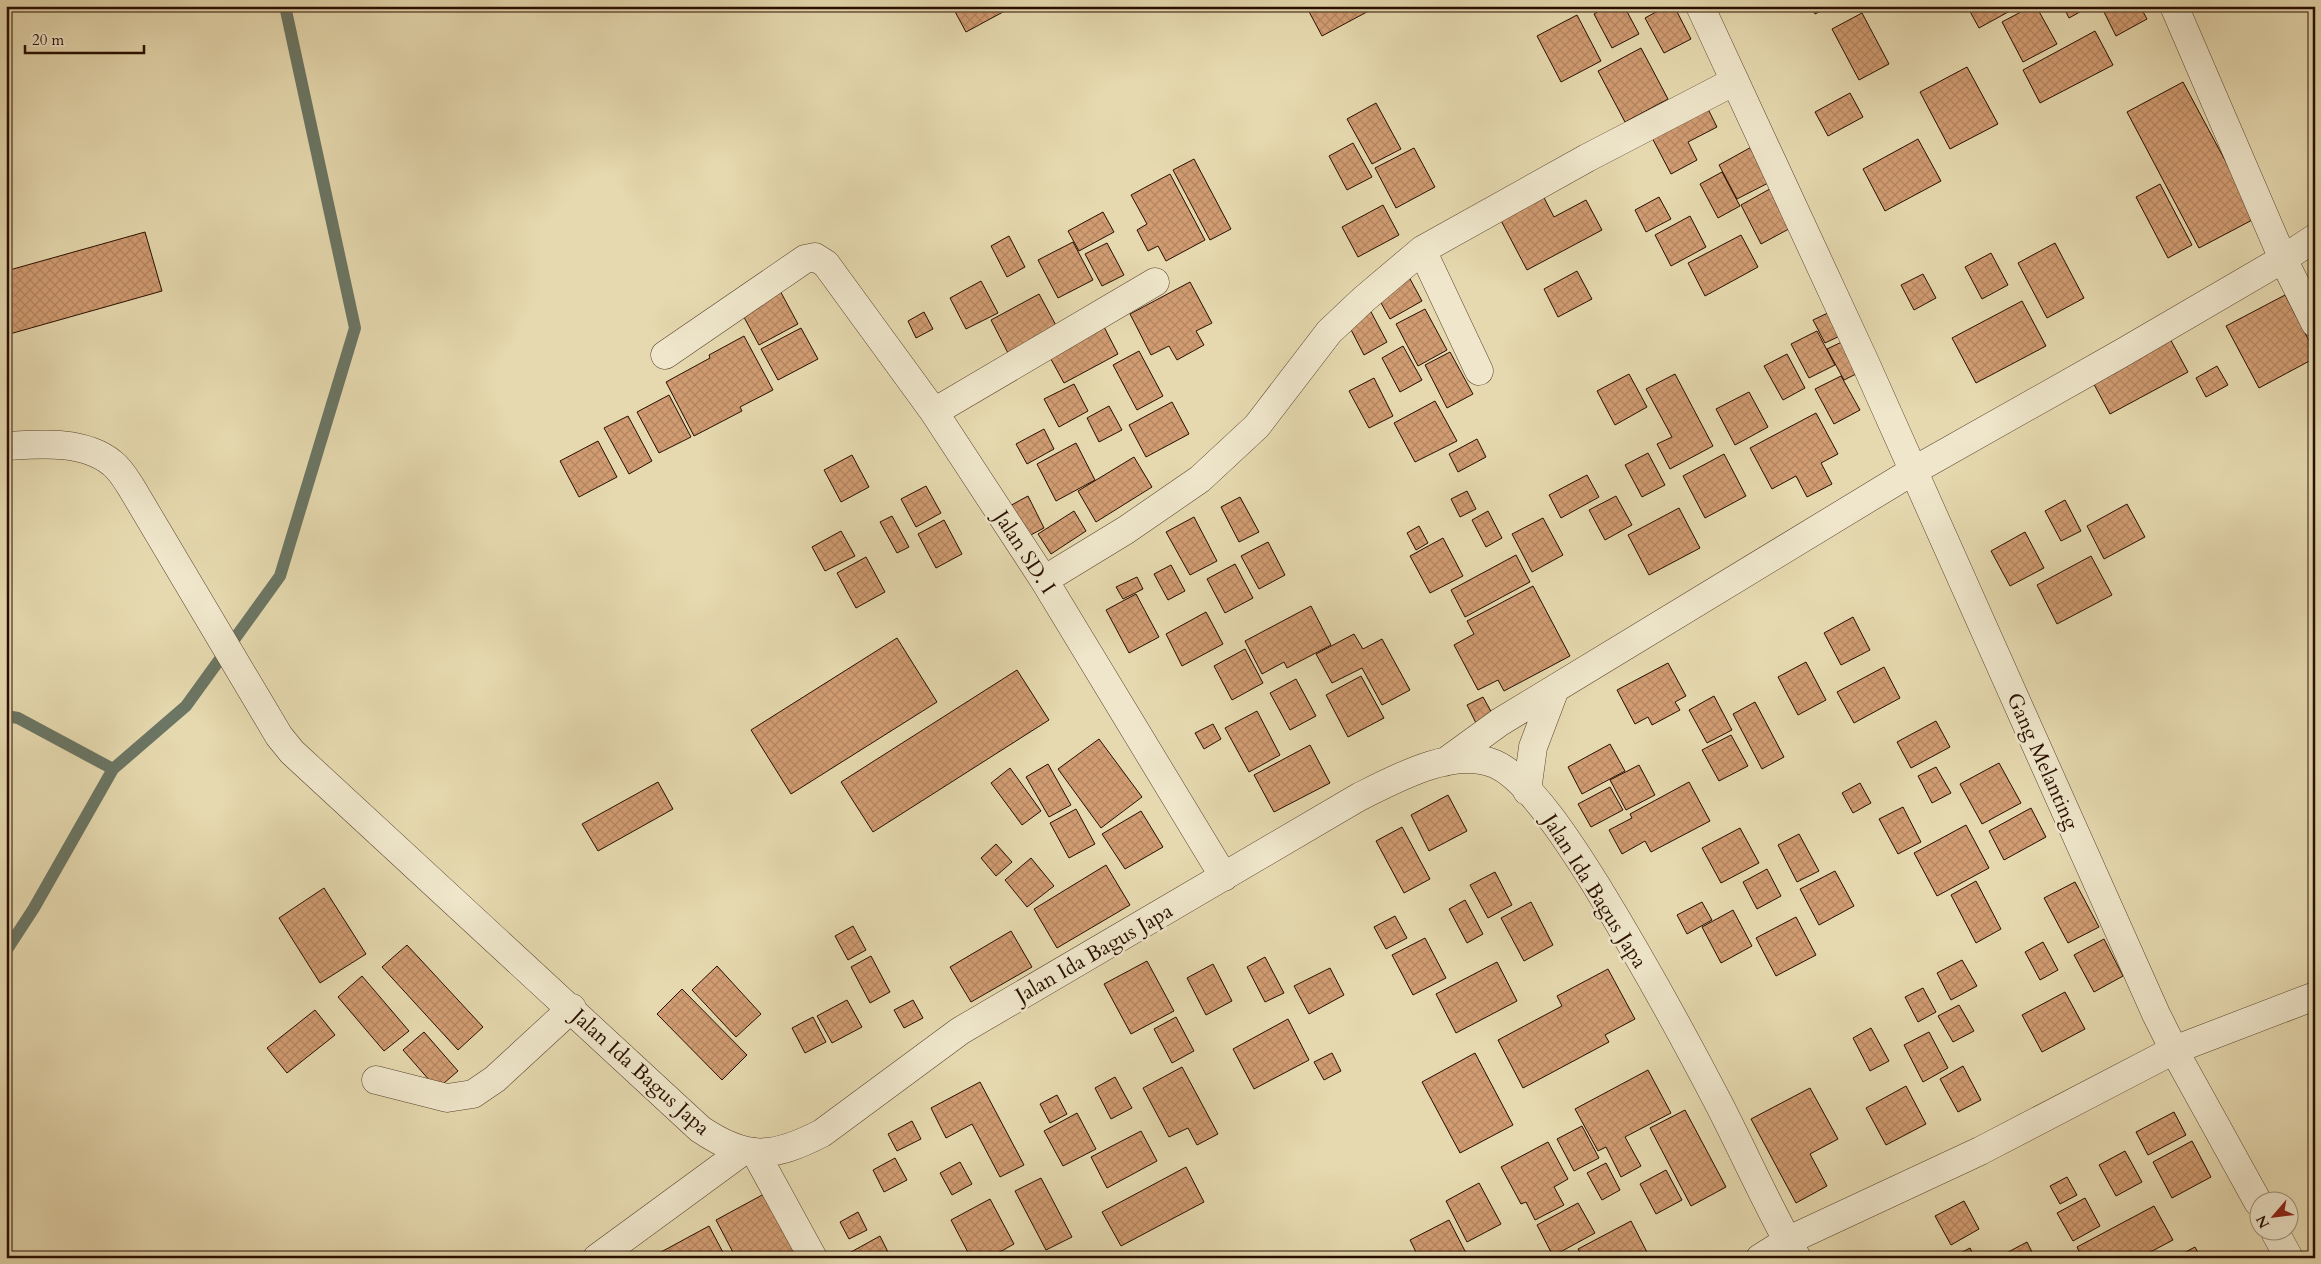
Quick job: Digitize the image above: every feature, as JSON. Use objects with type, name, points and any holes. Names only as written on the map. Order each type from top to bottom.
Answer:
[{"type":"street","name":"Gang Melanting","points":[[1700,6],[1864,360],[2174,1050],[2252,1192]]},
{"type":"street","points":[[2174,6],[2283,258],[2315,323]]},
{"type":"street","points":[[1044,580],[1126,530],[1200,479],[1257,426],[1329,332],[1364,299],[1422,250],[1587,158],[1735,81]]},
{"type":"street","points":[[1445,762],[1500,722],[1913,471],[2122,353],[2315,238]]},
{"type":"street","points":[[1422,250],[1478,371]]},
{"type":"street","name":"Jalan SD. I","points":[[665,355],[805,259],[815,257],[826,264],[934,412],[1044,580],[1224,877]]},
{"type":"street","points":[[934,412],[1155,282]]},
{"type":"street","name":"Jalan Ida Bagus Japa","points":[[6,446],[73,447],[106,458],[121,473],[165,543],[279,736],[308,769],[572,1008],[700,1129],[723,1144],[749,1152],[775,1151],[799,1145],[822,1133],[960,1031],[1359,797],[1409,773],[1445,762],[1472,759],[1495,764],[1527,790],[1577,855],[1633,946],[1719,1106],[1792,1249]]},
{"type":"street","points":[[1527,790],[1533,747],[1555,689]]},
{"type":"street","points":[[1760,1258],[1792,1249],[2174,1050],[2315,996]]},
{"type":"street","points":[[376,1080],[447,1098],[473,1094],[494,1079],[572,1008]]},
{"type":"street","points":[[597,1258],[749,1152],[813,1258]]},
{"type":"street","points":[[2280,1242],[2289,1258]]},
{"type":"building","points":[[952,6],[1014,6],[966,32]]},
{"type":"building","points":[[1306,6],[1378,6],[1322,36]]},
{"type":"building","points":[[1607,6],[1624,6],[1639,34],[1612,48],[1594,14]]},
{"type":"building","points":[[1667,6],[1674,6],[1691,39],[1664,53],[1645,18]]},
{"type":"building","points":[[1811,6],[1831,6],[1815,14]]},
{"type":"building","points":[[1967,6],[2019,6],[1979,28]]},
{"type":"building","points":[[2032,6],[2036,6],[2057,44],[2023,62],[2002,22]]},
{"type":"building","points":[[2063,6],[2086,6],[2087,8],[2069,18]]},
{"type":"building","points":[[2101,6],[2140,6],[2147,19],[2116,36]]},
{"type":"building","points":[[1862,13],[1889,64],[1859,80],[1832,29]]},
{"type":"building","points":[[1577,15],[1601,61],[1561,82],[1537,36]]},
{"type":"building","points":[[2095,31],[2113,65],[2040,103],[2023,70]]},
{"type":"building","points":[[1641,48],[1668,99],[1625,122],[1598,71]]},
{"type":"building","points":[[1967,67],[1998,124],[1950,149],[1920,92]]},
{"type":"building","points":[[2183,82],[2256,218],[2199,248],[2127,112]]},
{"type":"building","points":[[1850,93],[1863,117],[1828,136],[1815,112]]},
{"type":"building","points":[[1376,103],[1401,149],[1372,164],[1347,119]]},
{"type":"building","points":[[1705,103],[1717,127],[1688,142],[1697,160],[1671,174],[1649,132]]},
{"type":"building","points":[[1918,139],[1941,181],[1885,211],[1863,169]]},
{"type":"building","points":[[1353,143],[1372,177],[1347,190],[1329,156]]},
{"type":"building","points":[[1755,145],[1774,180],[1737,199],[1719,165]]},
{"type":"building","points":[[1414,148],[1435,187],[1396,208],[1375,168]]},
{"type":"building","points":[[1194,159],[1231,229],[1210,240],[1173,170]]},
{"type":"building","points":[[1722,172],[1740,206],[1718,218],[1700,184]]},
{"type":"building","points":[[1170,174],[1205,240],[1166,261],[1158,246],[1148,251],[1137,230],[1147,224],[1131,195]]},
{"type":"building","points":[[2160,184],[2192,245],[2168,258],[2136,197]]},
{"type":"building","points":[[1777,185],[1798,224],[1761,244],[1741,205]]},
{"type":"building","points":[[1541,192],[1554,217],[1586,200],[1602,230],[1527,270],[1498,215]]},
{"type":"building","points":[[1659,197],[1671,219],[1646,232],[1635,210]]},
{"type":"building","points":[[1383,205],[1399,235],[1358,257],[1342,227]]},
{"type":"building","points":[[1103,212],[1114,232],[1079,251],[1068,231]]},
{"type":"building","points":[[1690,216],[1706,247],[1671,266],[1655,235]]},
{"type":"building","points":[[145,232],[162,291],[6,335],[6,271]]},
{"type":"building","points":[[1741,235],[1758,267],[1705,296],[1688,263]]},
{"type":"building","points":[[1009,236],[1025,267],[1007,277],[991,246]]},
{"type":"building","points":[[1073,242],[1093,280],[1058,298],[1038,260]]},
{"type":"building","points":[[1107,243],[1124,275],[1102,286],[1085,254]]},
{"type":"building","points":[[2055,243],[2084,298],[2047,318],[2018,263]]},
{"type":"building","points":[[1991,253],[2008,285],[1982,299],[1965,267]]},
{"type":"building","points":[[1577,271],[1592,299],[1558,317],[1544,289]]},
{"type":"building","points":[[1923,274],[1936,298],[1914,310],[1901,285]]},
{"type":"building","points":[[1409,277],[1422,301],[1390,319],[1376,294]]},
{"type":"building","points":[[981,281],[998,313],[966,329],[950,298]]},
{"type":"building","points":[[1190,282],[1212,323],[1196,331],[1204,345],[1177,360],[1169,346],[1151,355],[1130,314]]},
{"type":"building","points":[[778,287],[798,324],[759,345],[739,308]]},
{"type":"building","points":[[1039,294],[1058,329],[1009,355],[991,320]]},
{"type":"building","points":[[2285,295],[2315,352],[2315,358],[2259,388],[2226,326]]},
{"type":"building","points":[[2022,301],[2046,346],[1976,383],[1952,338]]},
{"type":"building","points":[[1425,309],[1447,350],[1418,366],[1396,324]]},
{"type":"building","points":[[1370,310],[1387,342],[1364,355],[1347,322]]},
{"type":"building","points":[[1834,310],[1846,333],[1825,343],[1813,320]]},
{"type":"building","points":[[924,312],[933,329],[916,338],[908,321]]},
{"type":"building","points":[[1102,323],[1118,354],[1064,383],[1047,352]]},
{"type":"building","points":[[801,328],[818,359],[778,380],[761,349]]},
{"type":"building","points":[[1817,331],[1835,365],[1809,378],[1791,344]]},
{"type":"building","points":[[2168,335],[2188,372],[2110,414],[2090,377]]},
{"type":"building","points":[[744,336],[773,390],[740,407],[742,411],[694,436],[666,382],[710,358],[709,355]]},
{"type":"building","points":[[1848,339],[1864,370],[1844,380],[1827,349]]},
{"type":"building","points":[[1403,346],[1422,380],[1400,392],[1382,358]]},
{"type":"building","points":[[1139,351],[1163,396],[1137,410],[1113,365]]},
{"type":"building","points":[[1450,352],[1473,394],[1447,408],[1425,365]]},
{"type":"building","points":[[1787,354],[1805,388],[1783,400],[1764,366]]},
{"type":"building","points":[[2217,366],[2228,385],[2206,397],[2196,378]]},
{"type":"building","points":[[1629,374],[1647,407],[1615,425],[1597,391]]},
{"type":"building","points":[[1675,374],[1713,446],[1670,469],[1657,444],[1672,437],[1646,389]]},
{"type":"building","points":[[1841,376],[1860,410],[1834,424],[1815,389]]},
{"type":"building","points":[[1374,378],[1393,416],[1369,428],[1349,391]]},
{"type":"building","points":[[1074,384],[1088,411],[1059,427],[1044,399]]},
{"type":"building","points":[[1749,392],[1768,427],[1735,445],[1716,409]]},
{"type":"building","points":[[669,395],[691,437],[659,453],[637,412]]},
{"type":"building","points":[[1435,401],[1457,441],[1415,462],[1394,423]]},
{"type":"building","points":[[1172,402],[1189,434],[1146,457],[1129,425]]},
{"type":"building","points":[[1109,406],[1122,430],[1099,442],[1087,418]]},
{"type":"building","points":[[1816,413],[1838,454],[1821,463],[1832,484],[1807,497],[1796,476],[1772,489],[1750,448]]},
{"type":"building","points":[[628,416],[652,461],[629,474],[604,428]]},
{"type":"building","points":[[1044,429],[1054,449],[1027,464],[1016,444]]},
{"type":"building","points":[[1477,439],[1486,457],[1458,472],[1449,454]]},
{"type":"building","points":[[598,441],[617,477],[579,497],[560,461]]},
{"type":"building","points":[[1076,443],[1095,480],[1056,501],[1037,464]]},
{"type":"building","points":[[1648,453],[1665,485],[1642,497],[1625,465]]},
{"type":"building","points":[[1724,454],[1746,496],[1705,518],[1683,476]]},
{"type":"building","points":[[852,455],[869,487],[841,502],[824,470]]},
{"type":"building","points":[[1134,457],[1152,487],[1096,522],[1078,491]]},
{"type":"building","points":[[1587,475],[1599,497],[1561,518],[1549,495]]},
{"type":"building","points":[[926,486],[941,513],[916,527],[901,499]]},
{"type":"building","points":[[1467,491],[1476,509],[1460,517],[1451,499]]},
{"type":"building","points":[[1028,496],[1044,528],[1023,539],[1006,508]]},
{"type":"building","points":[[1616,496],[1632,525],[1605,540],[1589,510]]},
{"type":"building","points":[[1240,497],[1259,532],[1239,542],[1221,507]]},
{"type":"building","points":[[2065,500],[2081,531],[2061,541],[2045,511]]},
{"type":"building","points":[[2127,504],[2145,537],[2104,559],[2087,526]]},
{"type":"building","points":[[1679,508],[1700,548],[1649,575],[1628,535]]},
{"type":"building","points":[[1074,511],[1086,531],[1051,554],[1038,534]]},
{"type":"building","points":[[1488,511],[1502,538],[1486,547],[1472,520]]},
{"type":"building","points":[[892,516],[909,547],[897,553],[880,522]]},
{"type":"building","points":[[1194,517],[1217,561],[1190,575],[1166,532]]},
{"type":"building","points":[[1543,518],[1563,555],[1532,572],[1512,534]]},
{"type":"building","points":[[944,520],[962,554],[936,568],[918,534]]},
{"type":"building","points":[[1419,526],[1428,543],[1416,550],[1407,533]]},
{"type":"building","points":[[841,531],[855,556],[825,571],[812,547]]},
{"type":"building","points":[[2025,532],[2044,568],[2010,586],[1991,551]]},
{"type":"building","points":[[1443,538],[1463,576],[1430,593],[1410,556]]},
{"type":"building","points":[[1268,542],[1285,575],[1259,589],[1241,556]]},
{"type":"building","points":[[1516,555],[1530,582],[1465,617],[1451,590]]},
{"type":"building","points":[[2091,556],[2112,595],[2057,624],[2037,585]]},
{"type":"building","points":[[866,557],[885,592],[856,608],[837,573]]},
{"type":"building","points":[[1235,564],[1253,598],[1225,613],[1207,579]]},
{"type":"building","points":[[1171,565],[1185,591],[1168,600],[1154,574]]},
{"type":"building","points":[[1137,577],[1143,589],[1123,599],[1116,587]]},
{"type":"building","points":[[1533,586],[1570,656],[1504,691],[1498,680],[1478,690],[1454,645],[1474,634],[1467,621]]},
{"type":"building","points":[[1136,594],[1159,637],[1129,653],[1106,610]]},
{"type":"building","points":[[1311,606],[1331,645],[1287,668],[1284,662],[1262,674],[1245,641]]},
{"type":"building","points":[[1206,612],[1223,644],[1182,666],[1166,634]]},
{"type":"building","points":[[1853,617],[1870,650],[1841,665],[1824,633]]},
{"type":"building","points":[[1354,634],[1363,649],[1382,639],[1410,690],[1382,705],[1362,668],[1332,683],[1316,654]]},
{"type":"building","points":[[897,638],[937,702],[791,794],[751,730]]},
{"type":"building","points":[[1245,649],[1263,683],[1232,700],[1214,666]]},
{"type":"building","points":[[1806,662],[1826,700],[1798,715],[1778,677]]},
{"type":"building","points":[[1668,663],[1686,696],[1675,702],[1680,710],[1652,725],[1648,717],[1635,724],[1617,690]]},
{"type":"building","points":[[1884,667],[1900,698],[1854,723],[1837,692]]},
{"type":"building","points":[[1017,670],[1049,720],[873,832],[841,782]]},
{"type":"building","points":[[1361,676],[1384,718],[1348,737],[1326,695]]},
{"type":"building","points":[[1296,679],[1316,716],[1290,730],[1270,693]]},
{"type":"building","points":[[1714,696],[1732,730],[1707,743],[1689,710]]},
{"type":"building","points":[[1483,697],[1493,715],[1476,723],[1467,705]]},
{"type":"building","points":[[1755,702],[1784,757],[1762,769],[1733,714]]},
{"type":"building","points":[[1257,711],[1280,755],[1249,772],[1225,728]]},
{"type":"building","points":[[1936,721],[1950,747],[1911,768],[1897,742]]},
{"type":"building","points":[[1213,724],[1221,739],[1204,749],[1195,733]]},
{"type":"building","points":[[1731,735],[1748,766],[1719,781],[1702,750]]},
{"type":"building","points":[[1099,739],[1142,797],[1101,828],[1058,769]]},
{"type":"building","points":[[1610,744],[1625,771],[1582,794],[1568,767]]},
{"type":"building","points":[[1310,745],[1330,783],[1274,812],[1254,775]]},
{"type":"building","points":[[1999,763],[2021,803],[1982,824],[1960,784]]},
{"type":"building","points":[[1048,764],[1071,805],[1049,817],[1026,777]]},
{"type":"building","points":[[1639,765],[1655,795],[1626,810],[1610,780]]},
{"type":"building","points":[[1936,767],[1951,793],[1932,803],[1918,776]]},
{"type":"building","points":[[1010,768],[1041,811],[1022,825],[991,783]]},
{"type":"building","points":[[658,782],[673,809],[598,851],[582,824]]},
{"type":"building","points":[[1689,782],[1710,821],[1651,852],[1645,841],[1622,854],[1609,830],[1632,818],[1630,814]]},
{"type":"building","points":[[1860,783],[1871,803],[1853,813],[1842,793]]},
{"type":"building","points":[[1610,787],[1623,810],[1591,827],[1578,804]]},
{"type":"building","points":[[1448,795],[1467,831],[1429,851],[1411,815]]},
{"type":"building","points":[[1903,807],[1921,842],[1898,854],[1879,819]]},
{"type":"building","points":[[2031,808],[2046,837],[2004,860],[1989,831]]},
{"type":"building","points":[[1076,809],[1095,844],[1069,858],[1050,823]]},
{"type":"building","points":[[1141,811],[1163,847],[1125,869],[1102,834]]},
{"type":"building","points":[[1966,825],[1989,868],[1937,896],[1914,853]]},
{"type":"building","points":[[1402,827],[1430,879],[1404,893],[1376,841]]},
{"type":"building","points":[[1740,828],[1759,863],[1721,883],[1702,848]]},
{"type":"building","points":[[1799,834],[1819,871],[1797,882],[1778,845]]},
{"type":"building","points":[[996,844],[1012,862],[996,876],[981,858]]},
{"type":"building","points":[[1031,858],[1054,886],[1027,907],[1005,880]]},
{"type":"building","points":[[1106,865],[1130,905],[1057,948],[1034,909]]},
{"type":"building","points":[[1767,869],[1781,896],[1757,909],[1743,882]]},
{"type":"building","points":[[1835,871],[1854,906],[1819,925],[1800,889]]},
{"type":"building","points":[[1495,872],[1512,905],[1488,918],[1470,885]]},
{"type":"building","points":[[1976,881],[2001,929],[1976,943],[1951,895]]},
{"type":"building","points":[[2075,882],[2099,927],[2068,943],[2044,898]]},
{"type":"building","points":[[324,888],[366,954],[320,983],[279,918]]},
{"type":"building","points":[[1465,900],[1483,934],[1467,943],[1449,909]]},
{"type":"building","points":[[1531,902],[1553,945],[1524,961],[1501,918]]},
{"type":"building","points":[[1702,902],[1712,920],[1687,934],[1677,915]]},
{"type":"building","points":[[1733,910],[1752,946],[1721,963],[1702,927]]},
{"type":"building","points":[[1395,916],[1407,938],[1386,949],[1374,927]]},
{"type":"building","points":[[1796,917],[1816,955],[1776,976],[1756,938]]},
{"type":"building","points":[[853,926],[866,950],[848,960],[835,936]]},
{"type":"building","points":[[1011,931],[1032,967],[971,1002],[950,967]]},
{"type":"building","points":[[1425,938],[1446,978],[1413,995],[1392,955]]},
{"type":"building","points":[[2104,939],[2123,976],[2094,992],[2074,955]]},
{"type":"building","points":[[2043,942],[2058,970],[2040,980],[2025,952]]},
{"type":"building","points":[[407,945],[483,1027],[458,1050],[382,967]]},
{"type":"building","points":[[871,956],[890,992],[870,1003],[851,967]]},
{"type":"building","points":[[1265,957],[1284,993],[1265,1002],[1247,967]]},
{"type":"building","points":[[1962,960],[1977,986],[1951,1000],[1937,973]]},
{"type":"building","points":[[1147,961],[1174,1011],[1131,1034],[1104,984]]},
{"type":"building","points":[[1497,962],[1517,1001],[1456,1033],[1436,994]]},
{"type":"building","points":[[1213,964],[1232,1001],[1206,1015],[1187,978]]},
{"type":"building","points":[[717,966],[761,1014],[736,1037],[692,990]]},
{"type":"building","points":[[1330,968],[1344,995],[1309,1014],[1294,986]]},
{"type":"building","points":[[1608,969],[1635,1019],[1605,1035],[1609,1042],[1523,1088],[1498,1040],[1562,1006],[1557,996]]},
{"type":"building","points":[[362,976],[409,1031],[384,1051],[338,997]]},
{"type":"building","points":[[1923,988],[1936,1012],[1918,1022],[1905,997]]},
{"type":"building","points":[[682,989],[747,1055],[722,1080],[657,1014]]},
{"type":"building","points":[[2065,992],[2085,1029],[2042,1052],[2022,1015]]},
{"type":"building","points":[[847,1000],[862,1027],[832,1043],[817,1016]]},
{"type":"building","points":[[913,1000],[923,1018],[904,1028],[894,1010]]},
{"type":"building","points":[[1959,1005],[1974,1031],[1953,1042],[1938,1016]]},
{"type":"building","points":[[315,1010],[335,1035],[287,1073],[267,1048]]},
{"type":"building","points":[[813,1017],[826,1042],[805,1053],[792,1028]]},
{"type":"building","points":[[1176,1017],[1194,1051],[1172,1063],[1154,1029]]},
{"type":"building","points":[[1288,1019],[1309,1060],[1254,1089],[1233,1049]]},
{"type":"building","points":[[1871,1028],[1889,1061],[1870,1071],[1853,1038]]},
{"type":"building","points":[[424,1032],[458,1071],[437,1089],[403,1050]]},
{"type":"building","points":[[1929,1032],[1948,1068],[1923,1082],[1904,1045]]},
{"type":"building","points":[[1332,1053],[1341,1071],[1324,1080],[1314,1062]]},
{"type":"building","points":[[1475,1053],[1513,1125],[1460,1153],[1422,1082]]},
{"type":"building","points":[[1963,1066],[1981,1100],[1958,1112],[1940,1079]]},
{"type":"building","points":[[1182,1067],[1218,1134],[1197,1145],[1188,1128],[1169,1137],[1143,1088]]},
{"type":"building","points":[[1648,1070],[1671,1113],[1625,1137],[1641,1166],[1621,1177],[1606,1147],[1598,1151],[1575,1109]]},
{"type":"building","points":[[1115,1077],[1132,1108],[1111,1119],[1095,1088]]},
{"type":"building","points":[[980,1082],[1024,1165],[1000,1177],[972,1124],[946,1138],[931,1108]]},
{"type":"building","points":[[1906,1086],[1926,1124],[1886,1145],[1866,1108]]},
{"type":"building","points":[[1810,1088],[1838,1139],[1810,1154],[1827,1186],[1796,1203],[1751,1119]]},
{"type":"building","points":[[1057,1095],[1067,1114],[1050,1123],[1040,1104]]},
{"type":"building","points":[[1685,1110],[1726,1187],[1691,1206],[1650,1128]]},
{"type":"building","points":[[2174,1112],[2186,1135],[2148,1155],[2136,1132]]},
{"type":"building","points":[[1077,1113],[1096,1149],[1063,1166],[1044,1131]]},
{"type":"building","points":[[912,1121],[921,1139],[897,1151],[888,1134]]},
{"type":"building","points":[[1582,1126],[1599,1158],[1574,1171],[1557,1139]]},
{"type":"building","points":[[1141,1131],[1157,1161],[1107,1188],[1091,1157]]},
{"type":"building","points":[[2192,1141],[2211,1177],[2172,1198],[2153,1162]]},
{"type":"building","points":[[1548,1142],[1568,1179],[1554,1187],[1564,1205],[1535,1220],[1526,1202],[1521,1204],[1501,1167]]},
{"type":"building","points":[[2125,1151],[2142,1182],[2116,1196],[2099,1165]]},
{"type":"building","points":[[895,1158],[907,1180],[884,1192],[873,1170]]},
{"type":"building","points":[[960,1162],[972,1184],[952,1195],[940,1173]]},
{"type":"building","points":[[1606,1163],[1620,1190],[1602,1200],[1587,1173]]},
{"type":"building","points":[[1186,1167],[1204,1202],[1121,1246],[1102,1212]]},
{"type":"building","points":[[1666,1170],[1682,1200],[1656,1214],[1640,1184]]},
{"type":"building","points":[[2067,1177],[2077,1195],[2060,1204],[2050,1186]]},
{"type":"building","points":[[1041,1178],[1072,1237],[1046,1250],[1015,1191]]},
{"type":"building","points":[[1479,1183],[1501,1224],[1467,1242],[1446,1201]]},
{"type":"building","points":[[764,1194],[795,1252],[784,1258],[736,1258],[716,1220]]},
{"type":"building","points":[[2085,1198],[2100,1226],[2073,1241],[2057,1213]]},
{"type":"building","points":[[990,1199],[1014,1244],[989,1258],[971,1258],[951,1220]]},
{"type":"building","points":[[1964,1201],[1979,1229],[1951,1245],[1935,1216]]},
{"type":"building","points":[[1578,1203],[1595,1233],[1553,1256],[1537,1225]]},
{"type":"building","points":[[2154,1206],[2173,1240],[2139,1258],[2082,1258],[2077,1247]]},
{"type":"building","points":[[858,1212],[867,1230],[849,1239],[840,1222]]},
{"type":"building","points":[[1449,1220],[1466,1253],[1457,1258],[1419,1258],[1410,1240]]},
{"type":"building","points":[[1631,1221],[1650,1258],[1583,1258],[1578,1249]]},
{"type":"building","points":[[709,1226],[726,1258],[650,1258]]},
{"type":"building","points":[[880,1236],[891,1258],[842,1258],[842,1257]]},
{"type":"building","points":[[2027,1242],[2035,1258],[1997,1258]]},
{"type":"building","points":[[2195,1247],[2201,1258],[2174,1258]]},
{"type":"building","points":[[1970,1248],[1975,1258],[1951,1258]]},
{"type":"waterway","points":[[6,951],[34,908],[113,769],[186,706],[280,576],[355,328],[285,6]]},
{"type":"waterway","points":[[6,716],[18,718],[113,769]]}]
